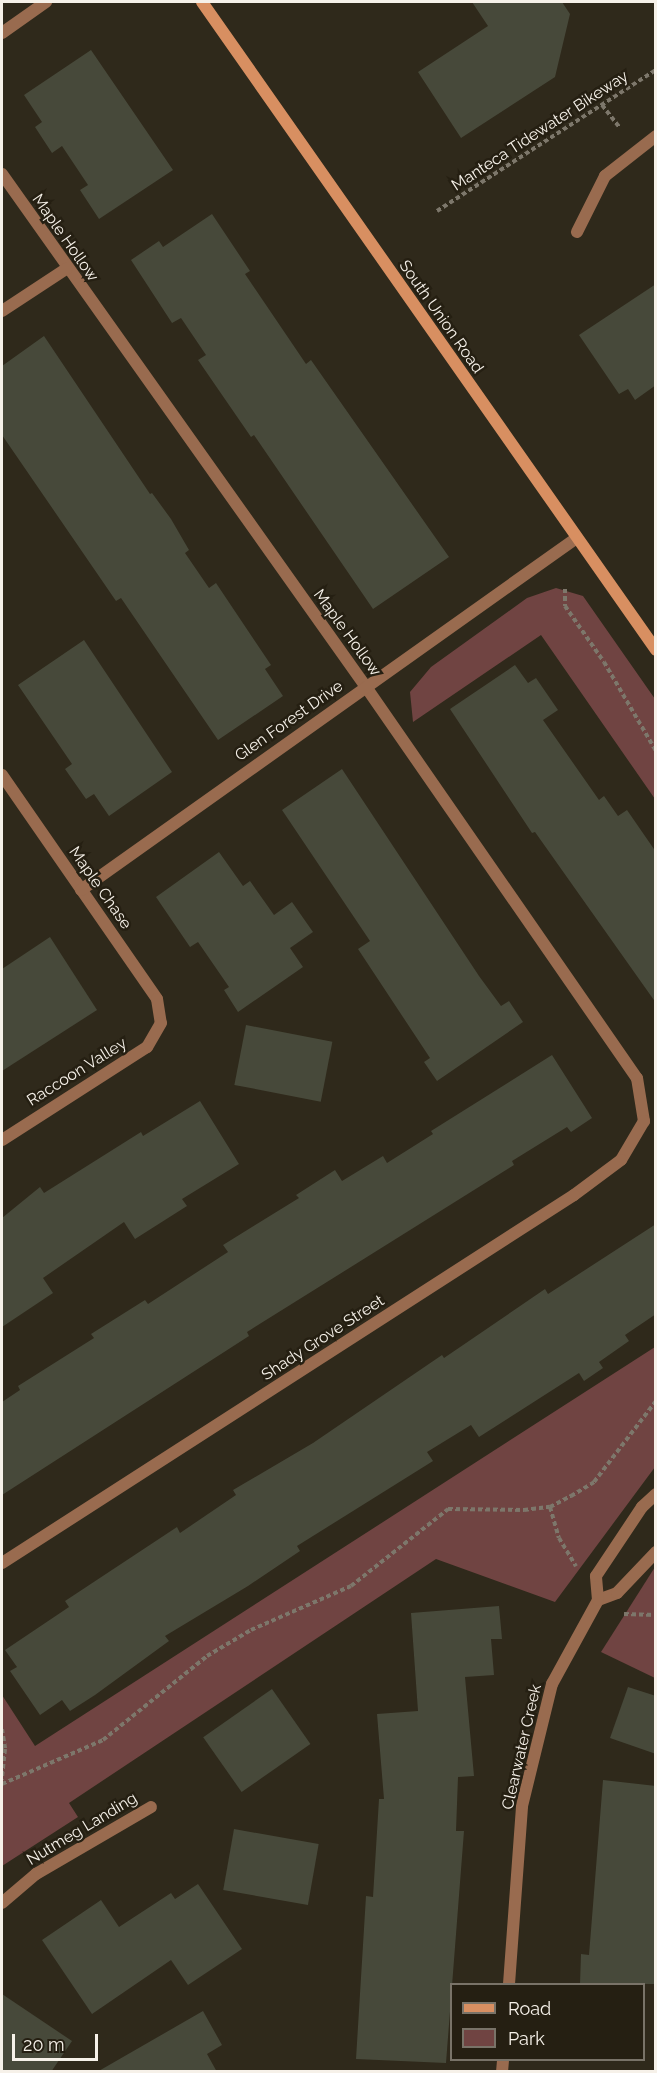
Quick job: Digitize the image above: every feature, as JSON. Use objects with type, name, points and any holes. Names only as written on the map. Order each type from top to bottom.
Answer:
[{"type":"street","points":[[2,33],[46,2]]},
{"type":"street","name":"South Union Road","points":[[201,2],[574,539],[656,650]]},
{"type":"street","points":[[577,232],[604,176],[656,136]]},
{"type":"street","name":"Maple Hollow","points":[[2,174],[66,269],[366,687],[637,1078],[644,1121]]},
{"type":"street","points":[[2,311],[66,269]]},
{"type":"street","name":"Glen Forest Drive","points":[[81,890],[574,539]]},
{"type":"street","name":"Maple Chase","points":[[2,775],[157,999],[161,1023]]},
{"type":"street","name":"Raccoon Valley","points":[[2,1140],[147,1047],[161,1023]]},
{"type":"street","name":"Shady Grove Street","points":[[2,1563],[574,1195],[621,1160],[644,1121]]},
{"type":"street","name":"Clearwater Creek","points":[[509,1983],[522,1806],[552,1684],[598,1600],[596,1576],[642,1507],[656,1494]]},
{"type":"street","points":[[598,1600],[617,1593],[656,1552]]},
{"type":"street","name":"Nutmeg Landing","points":[[2,1903],[36,1874],[151,1807]]},
{"type":"path","name":"Manteca Tidewater Bikeway","points":[[437,211],[656,70]]},
{"type":"path","points":[[602,105],[620,127]]},
{"type":"path","points":[[565,589],[566,606],[604,662],[656,751]]},
{"type":"path","points":[[2,1729],[5,1749],[2,1782],[103,1740],[207,1656],[251,1630],[351,1586],[448,1509],[524,1510],[550,1506],[594,1482],[656,1401]]},
{"type":"path","points":[[550,1506],[559,1538],[576,1566]]},
{"type":"path","points":[[624,1614],[656,1615]]},
{"type":"green space","points":[[556,588],[583,596],[655,699],[655,799],[541,635],[413,722],[410,692],[431,667],[527,598]]},
{"type":"green space","points":[[655,1347],[655,1467],[555,1602],[436,1559],[69,1803],[78,1817],[2,1866],[2,1695],[35,1746]]},
{"type":"green space","points":[[655,1567],[655,1678],[601,1652]]},
{"type":"building","points":[[472,2],[562,2],[570,14],[555,77],[461,138],[418,72],[488,26]]},
{"type":"building","points":[[91,50],[173,170],[99,219],[80,190],[88,185],[62,146],[52,153],[35,127],[42,122],[24,95]]},
{"type":"building","points":[[212,214],[250,271],[245,274],[306,364],[311,360],[449,557],[373,609],[254,435],[251,437],[198,360],[206,355],[181,318],[172,323],[131,260],[159,241],[163,247]]},
{"type":"building","points":[[656,284],[656,385],[635,400],[628,389],[619,394],[579,335]]},
{"type":"building","points":[[44,336],[150,494],[152,493],[171,519],[189,550],[185,553],[209,588],[216,583],[271,665],[265,669],[283,696],[218,740],[121,598],[116,601],[2,435],[2,366]]},
{"type":"building","points":[[84,640],[172,772],[109,816],[94,794],[86,799],[65,769],[72,764],[18,685]]},
{"type":"building","points":[[515,665],[528,683],[536,678],[558,710],[543,720],[599,800],[604,796],[618,816],[627,810],[656,852],[656,1003],[535,832],[532,833],[450,709]]},
{"type":"building","points":[[342,769],[479,976],[501,1006],[509,1001],[523,1022],[437,1081],[424,1062],[430,1058],[358,949],[370,941],[282,810]]},
{"type":"building","points":[[219,852],[243,886],[250,881],[274,915],[292,902],[313,932],[290,948],[303,967],[238,1012],[224,990],[229,987],[198,942],[190,947],[156,897]]},
{"type":"building","points":[[50,937],[97,1010],[2,1071],[2,969]]},
{"type":"building","points":[[246,1025],[332,1042],[321,1102],[234,1085]]},
{"type":"building","points":[[552,1055],[592,1118],[571,1132],[567,1127],[512,1161],[514,1165],[247,1332],[249,1336],[2,1495],[2,1402],[20,1390],[18,1386],[94,1338],[91,1334],[145,1300],[148,1304],[228,1252],[223,1245],[299,1198],[296,1195],[335,1170],[342,1181],[383,1156],[387,1163],[433,1134],[431,1131]]},
{"type":"building","points":[[200,1101],[239,1164],[182,1199],[187,1206],[135,1239],[124,1222],[43,1278],[53,1293],[2,1327],[2,1218],[40,1187],[44,1193],[141,1132],[143,1136]]},
{"type":"building","points":[[656,1224],[656,1314],[625,1335],[629,1341],[599,1362],[603,1368],[584,1381],[579,1373],[479,1437],[471,1425],[427,1452],[433,1461],[297,1546],[300,1551],[248,1586],[165,1636],[169,1641],[95,1695],[70,1711],[62,1700],[40,1715],[10,1671],[17,1667],[5,1650],[69,1607],[65,1601],[177,1527],[180,1533],[236,1495],[233,1490],[313,1443],[442,1355],[444,1358],[545,1289],[548,1294]]},
{"type":"building","points":[[499,1606],[502,1639],[491,1639],[494,1675],[465,1677],[474,1776],[458,1777],[456,1831],[464,1831],[452,1983],[450,1983],[446,2063],[356,2059],[366,1896],[373,1897],[379,1799],[384,1799],[377,1714],[418,1711],[411,1613]]},
{"type":"building","points":[[628,1687],[656,1696],[656,1754],[610,1738]]},
{"type":"building","points":[[272,1689],[310,1744],[242,1792],[203,1737]]},
{"type":"building","points":[[603,1780],[656,1786],[656,1984],[580,1983],[581,1954],[589,1955]]},
{"type":"building","points":[[234,1829],[319,1844],[308,1905],[223,1890]]},
{"type":"building","points":[[198,1884],[242,1949],[188,1985],[171,1960],[92,2014],[42,1940],[101,1900],[119,1927],[171,1893],[175,1899]]},
{"type":"building","points":[[2,1994],[72,2041],[51,2072],[2,2072]]},
{"type":"building","points":[[203,2011],[222,2045],[207,2054],[217,2072],[97,2072]]}]
